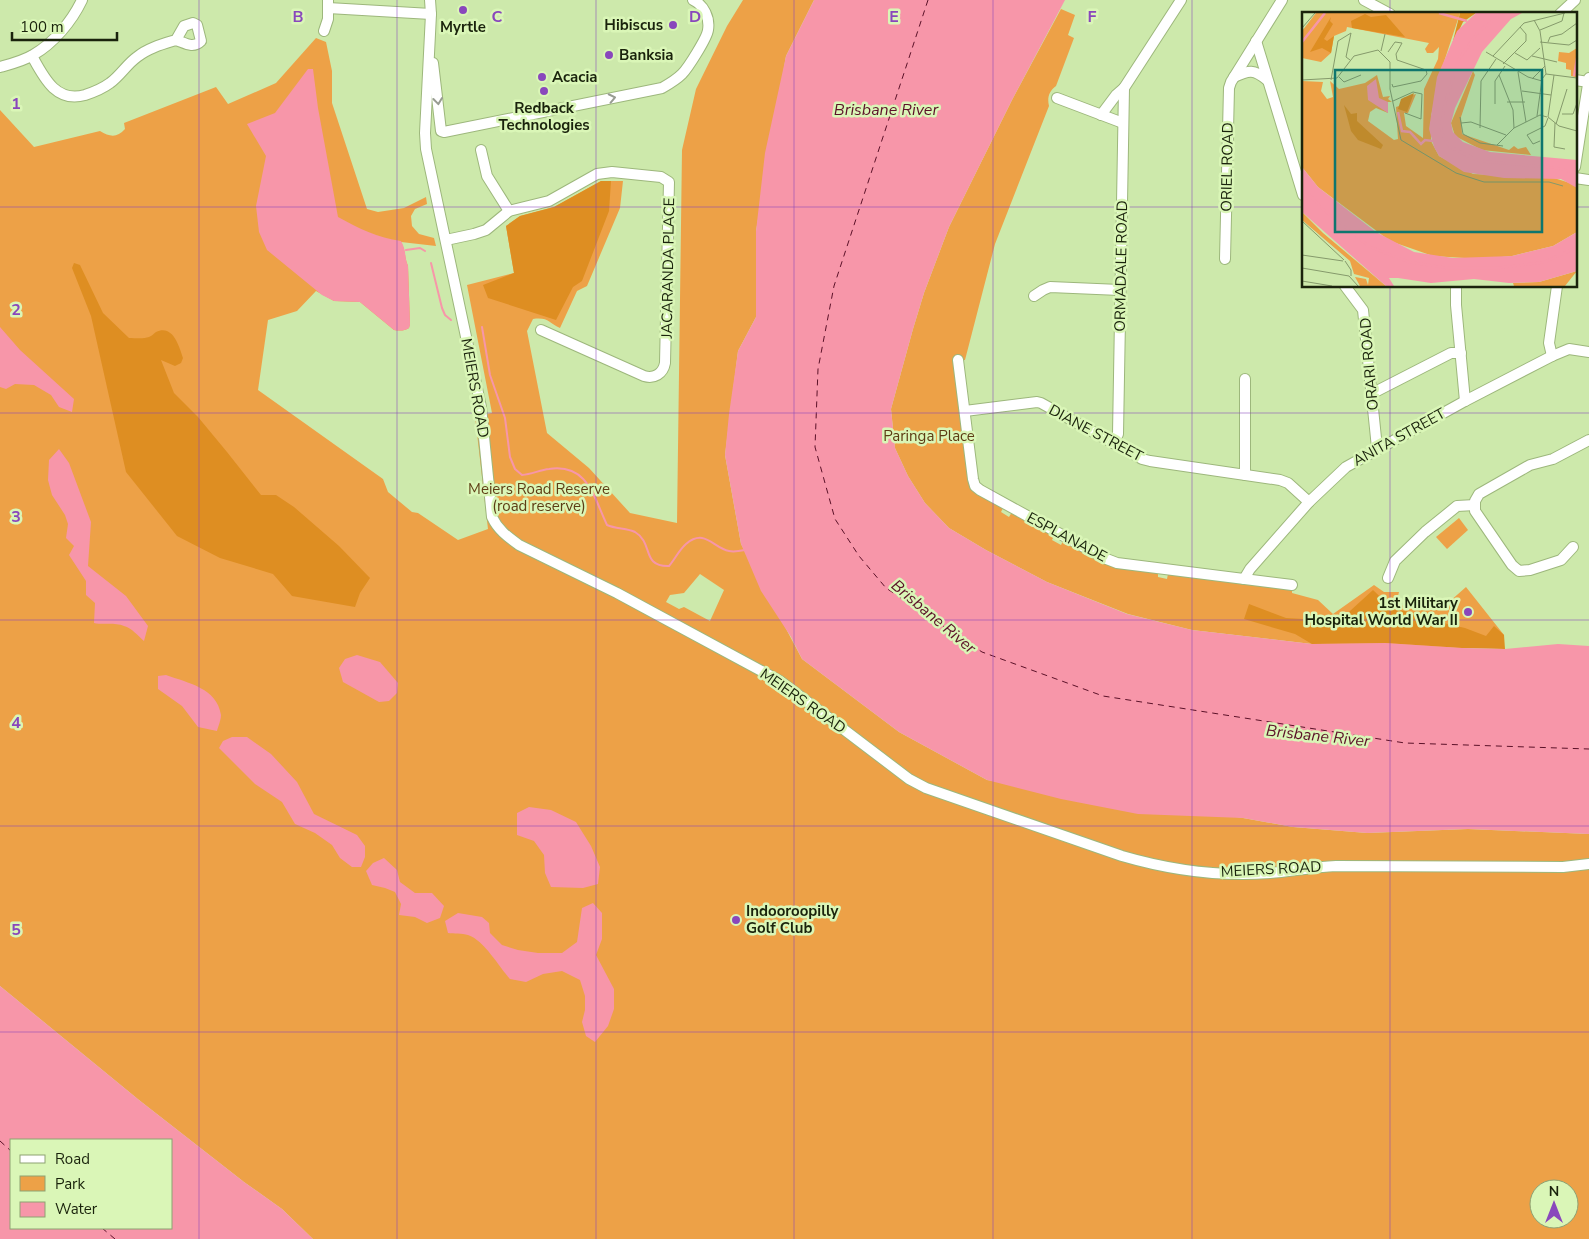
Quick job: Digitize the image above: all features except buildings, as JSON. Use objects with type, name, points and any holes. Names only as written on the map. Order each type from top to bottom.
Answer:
[{"type":"street","points":[[0,67],[32,56],[48,44],[66,25],[82,0]]},
{"type":"street","name":"MEIERS ROAD","points":[[430,0],[431,14],[425,134],[428,163],[481,407],[492,517],[500,530],[519,545],[617,593],[780,681],[908,779],[940,794],[1145,863],[1194,871],[1232,874],[1270,873],[1336,866],[1563,867],[1589,864]]},
{"type":"street","points":[[430,35],[442,131],[444,132],[662,88],[677,80],[690,65],[708,31],[706,13],[698,2],[693,0]]},
{"type":"street","points":[[1101,115],[1116,95],[1124,88],[1181,0]]},
{"type":"street","name":"ORIEL ROAD","points":[[1225,259],[1228,88],[1282,0]]},
{"type":"street","points":[[1364,0],[1386,12]]},
{"type":"street","points":[[1562,12],[1575,0]]},
{"type":"street","points":[[324,30],[328,19],[328,4],[431,14]]},
{"type":"street","points":[[32,56],[49,84],[57,92],[74,97],[101,89],[111,83],[142,53],[176,40]]},
{"type":"street","points":[[1256,41],[1302,192]]},
{"type":"street","points":[[1234,77],[1252,71],[1259,73],[1267,81]]},
{"type":"street","points":[[1576,80],[1589,80],[1576,160]]},
{"type":"street","name":"ORMADALE ROAD","points":[[1113,443],[1118,434],[1124,88]]},
{"type":"street","points":[[1057,98],[1123,123]]},
{"type":"street","points":[[481,150],[486,173],[509,211]]},
{"type":"street","name":"JACARANDA PLACE","points":[[446,240],[486,230],[509,211],[549,201],[593,175],[604,172],[661,178],[669,182],[666,363],[660,373],[653,377],[644,376],[541,330]]},
{"type":"street","points":[[1576,178],[1589,180]]},
{"type":"street","points":[[1034,296],[1050,287],[1120,290]]},
{"type":"street","name":"ORARI ROAD","points":[[1347,288],[1364,310],[1377,448]]},
{"type":"street","points":[[1456,288],[1465,401]]},
{"type":"street","points":[[1552,356],[1549,343],[1557,288]]},
{"type":"street","name":"ANITA STREET","points":[[1244,579],[1246,573],[1309,502],[1346,467],[1377,448],[1552,356],[1569,349],[1589,352]]},
{"type":"street","points":[[1371,394],[1451,353],[1461,353]]},
{"type":"street","name":"ESPLANADE","points":[[958,360],[975,486],[980,490],[1117,563],[1292,585]]},
{"type":"street","points":[[1245,379],[1245,475]]},
{"type":"street","name":"DIANE STREET","points":[[965,411],[1041,403],[1142,459],[1280,480],[1288,483],[1309,502]]},
{"type":"street","points":[[1573,548],[1561,560],[1530,570],[1519,571],[1512,566],[1475,511],[1475,501],[1479,494],[1530,465],[1552,459],[1589,440]]},
{"type":"street","points":[[1388,578],[1395,561],[1425,532],[1457,506],[1475,506]]},
{"type":"green space","name":"Meiers Road Reserve (road reserve)","points":[[743,0],[814,0],[786,56],[756,231],[756,317],[738,351],[725,455],[741,544],[802,659],[899,732],[987,780],[1293,827],[1367,833],[1468,829],[1589,834],[1589,1239],[313,1239],[282,1209],[244,1182],[139,1100],[0,986],[0,110],[34,147],[100,131],[116,135],[125,129],[124,123],[216,87],[228,104],[276,83],[316,38],[326,42],[332,71],[332,103],[367,209],[378,212],[404,208],[426,197],[427,204],[415,209],[411,216],[412,226],[419,234],[434,238],[436,246],[401,242],[408,266],[410,324],[407,329],[402,331],[394,330],[360,302],[334,301],[316,291],[297,311],[268,320],[258,390],[383,479],[388,492],[412,512],[418,513],[458,540],[488,529],[475,416],[492,413],[467,285],[514,273],[506,226],[520,216],[554,207],[601,181],[623,181],[620,208],[587,286],[577,291],[560,328],[545,320],[533,319],[527,331],[547,433],[589,468],[630,513],[677,523],[682,150],[696,89],[727,26]],"holes":[[[700,574],[724,590],[710,621],[684,607],[679,609],[666,602],[670,595],[684,593]]]},
{"type":"green space","name":"Paringa Place","points":[[1061,9],[1075,15],[1068,35],[1074,38],[1056,86],[1049,95],[1049,106],[995,244],[965,360],[954,361],[970,484],[1003,508],[1001,512],[1009,517],[1012,512],[1054,536],[1052,540],[1061,545],[1063,541],[1158,573],[1158,577],[1167,579],[1168,574],[1292,590],[1292,593],[1318,600],[1333,614],[1374,585],[1384,592],[1399,592],[1396,604],[1404,606],[1449,602],[1466,587],[1504,635],[1462,648],[1312,644],[1192,630],[1128,614],[1047,582],[949,528],[925,503],[908,476],[895,448],[891,409],[913,329],[924,293],[949,227],[1012,100]]},
{"type":"green space","points":[[1459,518],[1468,530],[1447,549],[1436,537]]},
{"type":"shaded area","points":[[601,181],[611,181],[609,211],[582,281],[573,287],[556,320],[488,298],[483,285],[514,273],[506,226],[520,216],[554,207]]},
{"type":"shaded area","points":[[74,263],[80,265],[103,313],[129,338],[147,338],[162,330],[171,334],[183,358],[181,363],[175,366],[161,360],[174,393],[198,417],[261,495],[276,495],[294,507],[339,546],[370,578],[360,593],[355,607],[292,596],[273,574],[220,558],[177,536],[126,472],[91,316],[72,268]]},
{"type":"shaded area","points":[[1373,590],[1393,609],[1427,615],[1447,624],[1486,636],[1494,626],[1504,635],[1505,649],[1385,643],[1312,644],[1295,634],[1244,619],[1249,604],[1286,618],[1339,621]]},
{"type":"water","name":"Brisbane River","points":[[814,0],[1065,0],[1012,100],[949,227],[924,293],[913,329],[891,409],[895,448],[908,476],[925,503],[949,528],[1047,582],[1127,614],[1192,630],[1312,644],[1385,643],[1505,649],[1558,644],[1589,646],[1589,834],[1468,829],[1367,833],[1293,827],[1243,818],[1138,814],[1061,799],[987,780],[899,732],[802,659],[791,637],[761,591],[741,544],[725,455],[738,351],[756,317],[756,231],[765,153],[786,56]]},
{"type":"water","points":[[308,69],[313,69],[318,108],[338,217],[368,232],[384,238],[401,241],[403,245],[408,266],[410,324],[409,328],[405,330],[394,330],[360,302],[334,301],[322,295],[267,250],[259,232],[256,206],[266,156],[247,124],[275,113]]},
{"type":"water","points":[[0,327],[20,350],[74,399],[72,412],[59,407],[51,395],[34,385],[15,384],[6,389],[0,387]]},
{"type":"water","points":[[59,449],[69,463],[91,522],[88,566],[126,596],[148,626],[144,641],[127,627],[117,624],[94,623],[95,603],[86,595],[86,581],[69,555],[74,546],[66,538],[68,524],[65,515],[52,495],[48,480],[49,460]]},
{"type":"water","points":[[357,655],[380,662],[398,683],[397,693],[389,701],[379,702],[343,682],[339,668],[345,659]]},
{"type":"water","points":[[166,675],[192,684],[214,698],[221,715],[217,731],[198,727],[182,706],[158,689],[158,676]]},
{"type":"water","points":[[232,737],[247,737],[271,754],[297,782],[314,814],[357,835],[365,846],[365,857],[361,867],[352,867],[340,858],[332,845],[315,833],[295,824],[282,802],[255,784],[219,748],[223,741]]},
{"type":"water","points":[[529,807],[551,810],[576,822],[591,846],[600,867],[598,884],[583,888],[551,887],[545,873],[544,855],[534,841],[517,835],[517,813]]},
{"type":"water","points":[[384,858],[397,870],[400,882],[415,893],[432,893],[444,906],[440,918],[427,923],[415,917],[399,915],[401,904],[395,892],[372,885],[366,871],[373,863]]},
{"type":"water","points":[[593,903],[602,913],[602,939],[596,955],[614,989],[614,1009],[608,1026],[595,1042],[586,1036],[582,1022],[585,1010],[585,996],[580,980],[562,971],[543,974],[526,982],[510,979],[480,942],[468,935],[448,933],[445,921],[458,913],[482,917],[489,923],[490,933],[502,945],[538,953],[562,953],[577,942],[582,908]]},
{"type":"water","points":[[0,986],[139,1100],[244,1182],[282,1209],[313,1239],[0,1239]]},
{"type":"waterway","points":[[406,250],[420,248],[425,251]]},
{"type":"waterway","points":[[431,263],[442,308],[445,315],[451,320]]},
{"type":"waterway","points":[[482,327],[490,375],[505,418],[510,457],[515,469],[522,475],[549,469],[573,471],[588,485],[607,525],[635,532],[644,542],[651,559],[660,565],[669,566],[686,544],[698,538],[709,540],[729,551],[745,550]]},
{"type":"ferry route","points":[[928,0],[834,286],[818,369],[815,447],[835,519],[859,556],[886,588],[982,652],[1103,696],[1405,743],[1589,749]]},
{"type":"ferry route","points":[[0,1141],[10,1150]]},
{"type":"ferry route","points":[[103,1229],[115,1239]]},
{"type":"place","name":"Myrtle","points":[[463,10]]},
{"type":"place","name":"Hibiscus","points":[[673,25]]},
{"type":"place","name":"Banksia","points":[[609,55]]},
{"type":"place","name":"Acacia","points":[[542,77]]},
{"type":"place","name":"Redback Technologies","points":[[544,91]]},
{"type":"place","name":"1st Military Hospital World War II","points":[[1468,612]]},
{"type":"place","name":"Indooroopilly Golf Club","points":[[736,920]]}]
